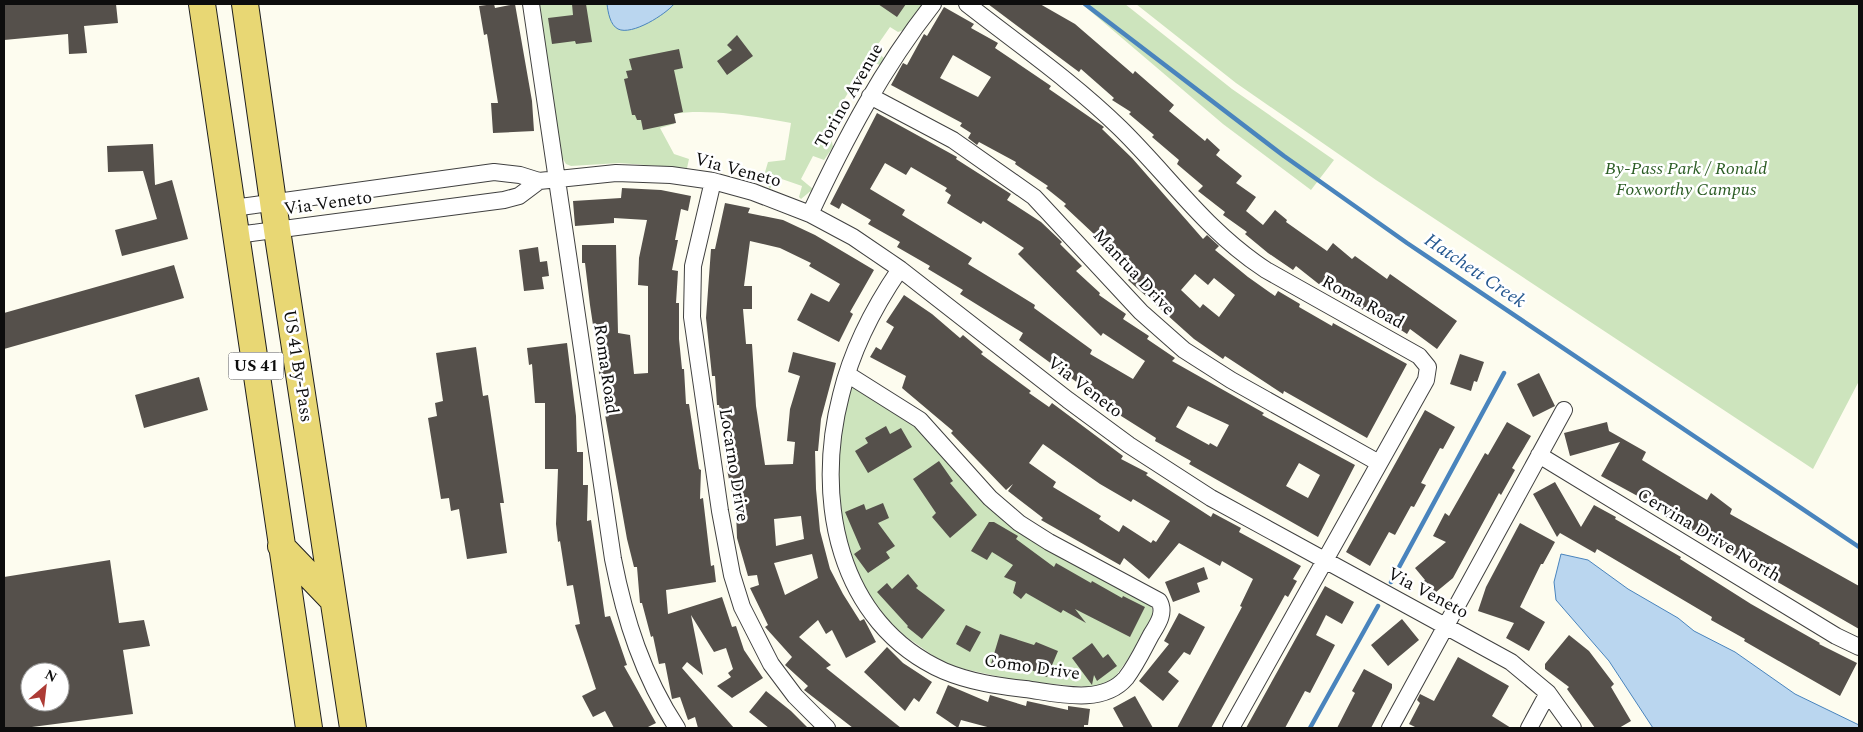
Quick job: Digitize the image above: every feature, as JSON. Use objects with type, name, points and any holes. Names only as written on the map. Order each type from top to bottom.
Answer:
[{"type":"main road","name":"US 41","points":[[202,4],[309,728]]},
{"type":"main road","name":"US 41 By-Pass","points":[[245,4],[273,204],[353,728]]},
{"type":"main road","points":[[282,546],[333,600]]},
{"type":"street","name":"Roma Road","points":[[531,4],[613,559],[623,608],[639,656],[665,710],[677,728]]},
{"type":"street","name":"Torino Avenue","points":[[810,214],[870,96],[901,46],[933,4]]},
{"type":"street","name":"Roma Road","points":[[967,4],[1104,112],[1139,147],[1197,214],[1242,254],[1272,274],[1424,361],[1428,367],[1426,380],[1231,728]]},
{"type":"street","name":"Mantua Drive","points":[[870,96],[953,140],[1022,188],[1065,228],[1141,312],[1184,350],[1231,380],[1379,462]]},
{"type":"street","name":"Via Veneto","points":[[233,208],[273,204],[494,172],[514,174],[539,181],[600,174],[671,174],[713,181],[760,194],[810,214],[853,237],[900,269],[1129,445],[1212,498],[1511,662],[1548,693],[1573,728]]},
{"type":"street","name":"Via Veneto","points":[[237,235],[504,200],[519,196],[539,181]]},
{"type":"street","name":"Locarno Drive","points":[[713,181],[693,266],[692,316],[720,512],[732,575],[742,607],[771,664],[795,696],[827,728]]},
{"type":"street","name":"Como Drive","points":[[847,374],[920,420],[990,498],[1019,523],[1048,542],[1159,601],[1162,609],[1160,619],[1131,671],[1119,684],[1104,692],[1071,694],[1013,688],[969,679],[926,661],[896,638],[880,623],[854,583],[842,557],[835,530],[832,488],[833,439],[847,374],[871,316],[900,269]]},
{"type":"street","points":[[1390,728],[1564,410]]},
{"type":"street","name":"Cervina Drive North","points":[[1538,456],[1836,636],[1859,647]]},
{"type":"street","points":[[1529,728],[1548,693]]},
{"type":"green space","points":[[538,4],[923,4],[904,30],[898,32],[890,27],[874,50],[884,58],[880,65],[867,60],[823,136],[832,142],[833,147],[824,160],[813,156],[801,179],[813,189],[801,199],[799,197],[802,186],[776,177],[770,189],[763,179],[768,162],[785,160],[791,123],[748,116],[702,112],[674,114],[674,124],[660,128],[674,154],[689,159],[687,168],[619,163],[571,166],[566,164],[560,154]]},
{"type":"green space","points":[[1082,4],[1125,4],[1232,89],[1334,160],[1311,190],[1223,124]]},
{"type":"green space","name":"By-Pass Park / Ronald Foxworthy Campus","points":[[1136,4],[1859,4],[1859,381],[1813,469],[1376,180],[1236,83]]},
{"type":"green space","points":[[850,387],[909,419],[961,474],[1151,605],[1153,614],[1128,659],[1115,677],[1101,685],[1088,687],[1019,681],[955,667],[938,659],[905,636],[886,619],[864,589],[844,540],[837,470],[839,438]]},
{"type":"water","points":[[607,4],[674,4],[648,23],[640,27],[624,30],[618,29],[613,25]]},
{"type":"water","points":[[1561,554],[1588,560],[1628,589],[1678,618],[1694,631],[1735,652],[1795,694],[1859,725],[1859,728],[1653,728],[1609,661],[1556,600],[1554,582]]},
{"type":"building","points":[[4,4],[116,4],[118,23],[84,26],[87,53],[69,54],[68,34],[4,40]]},
{"type":"building","points":[[494,4],[495,8],[515,4],[532,101],[534,131],[493,133],[491,103],[498,103],[487,34],[484,35],[479,6]]},
{"type":"building","points":[[572,4],[586,4],[592,42],[576,44],[575,41],[552,44],[548,18],[573,15]]},
{"type":"building","points":[[878,4],[906,4],[897,17]]},
{"type":"building","points":[[988,4],[1040,4],[1075,24],[1133,74],[1135,71],[1174,105],[1169,111],[1205,141],[1207,138],[1220,150],[1216,155],[1242,176],[1236,183],[1256,197],[1246,211],[1263,225],[1275,210],[1287,220],[1286,222],[1327,251],[1333,243],[1352,259],[1355,256],[1387,279],[1390,274],[1457,321],[1437,349],[1410,329],[1407,334],[1381,317],[1379,319],[1351,303],[1322,282],[1320,285],[1296,266],[1293,270],[1268,253],[1245,234],[1247,232],[1223,215],[1225,212],[1198,191],[1203,186],[1177,164],[1179,160],[1129,114],[1131,112],[1112,100],[1114,98],[1081,69],[1079,72]]},
{"type":"building","points":[[944,7],[974,24],[971,28],[998,43],[995,48],[1051,86],[1049,89],[1104,127],[1102,129],[1132,158],[1203,239],[1207,235],[1219,246],[1215,250],[1248,277],[1275,296],[1278,291],[1300,304],[1299,307],[1332,326],[1333,323],[1407,364],[1367,438],[1284,391],[1283,394],[1225,356],[1223,359],[1194,339],[1128,280],[1130,278],[1107,253],[1111,250],[1064,206],[1066,204],[1046,188],[1048,186],[1015,164],[1016,162],[979,142],[977,145],[968,138],[971,133],[960,126],[962,123],[891,85],[903,63],[907,65],[924,34],[927,36]],"holes":[[[953,55],[991,77],[978,97],[940,78]],[[1195,274],[1208,285],[1214,278],[1235,295],[1219,317],[1203,304],[1200,308],[1181,290]]]},
{"type":"building","points":[[737,35],[753,56],[727,75],[717,61],[732,50],[727,45]]},
{"type":"building","points":[[679,49],[683,68],[674,70],[683,112],[674,114],[676,123],[643,130],[641,120],[637,120],[635,115],[632,115],[624,79],[628,78],[626,71],[632,70],[629,59]]},
{"type":"building","points":[[877,113],[957,157],[956,159],[1011,194],[1007,200],[1041,222],[1062,242],[1060,244],[1082,266],[1076,271],[1100,293],[1099,295],[1126,314],[1123,319],[1149,336],[1147,339],[1175,358],[1172,361],[1264,413],[1262,415],[1355,465],[1318,537],[1189,464],[1191,461],[1155,441],[1156,438],[1091,397],[1093,394],[1019,340],[1023,333],[960,294],[963,290],[928,269],[930,266],[897,247],[900,242],[868,224],[871,220],[842,203],[839,209],[830,204]],"holes":[[[885,163],[906,175],[911,167],[947,188],[945,191],[951,195],[947,203],[981,224],[983,221],[1024,248],[1018,254],[1101,336],[1103,333],[1145,361],[1133,379],[1090,354],[1092,350],[1034,308],[1035,305],[968,264],[972,258],[902,215],[905,210],[870,189]],[[1188,406],[1229,425],[1217,447],[1210,443],[1209,445],[1176,427]],[[1299,463],[1320,475],[1308,498],[1286,486]]]},
{"type":"building","points":[[153,144],[155,185],[172,180],[188,239],[122,256],[115,230],[157,219],[143,171],[108,172],[107,146]]},
{"type":"building","points":[[622,188],[661,190],[691,196],[688,211],[681,209],[675,240],[678,240],[672,270],[678,271],[676,303],[679,303],[679,339],[682,369],[684,369],[686,404],[689,404],[699,469],[701,470],[700,499],[703,498],[711,566],[714,565],[716,582],[666,590],[668,614],[722,597],[732,627],[736,626],[744,650],[763,678],[732,698],[717,686],[731,677],[728,673],[733,669],[726,648],[714,652],[691,615],[703,675],[687,662],[682,668],[734,728],[698,728],[695,717],[688,720],[680,697],[672,699],[665,663],[659,664],[653,636],[651,637],[642,603],[640,603],[637,567],[634,567],[627,539],[604,409],[602,375],[599,375],[598,344],[596,345],[585,263],[582,263],[582,245],[616,245],[618,333],[630,335],[634,374],[648,373],[648,286],[638,285],[639,258],[647,220],[614,218],[614,223],[575,226],[573,201],[621,198]]},
{"type":"building","points":[[725,203],[750,208],[748,213],[783,220],[815,235],[874,270],[850,312],[853,314],[839,342],[797,320],[811,293],[829,302],[840,284],[809,266],[811,263],[780,248],[750,241],[744,286],[752,286],[752,309],[743,309],[746,344],[752,344],[756,406],[765,465],[793,464],[795,442],[787,441],[790,409],[800,376],[788,372],[793,352],[836,363],[821,419],[818,451],[815,451],[820,531],[830,569],[860,621],[864,619],[876,642],[846,658],[832,630],[826,634],[818,620],[799,637],[831,665],[826,668],[901,728],[853,728],[804,690],[808,686],[785,665],[792,657],[765,627],[768,625],[750,588],[759,585],[757,575],[748,576],[737,538],[736,511],[727,470],[725,437],[719,405],[717,405],[715,376],[712,376],[706,318],[711,249],[715,249]],"holes":[[[801,516],[804,539],[776,546],[774,519]],[[812,554],[818,578],[785,595],[774,563]]]},
{"type":"building","points":[[538,247],[540,262],[547,261],[549,276],[542,277],[544,289],[524,291],[519,250]]},
{"type":"building","points":[[174,265],[184,298],[4,349],[4,313]]},
{"type":"building","points":[[904,295],[932,314],[960,338],[963,335],[983,352],[981,354],[1031,391],[1029,393],[1049,407],[1052,403],[1123,456],[1121,459],[1148,473],[1146,475],[1211,517],[1213,513],[1241,528],[1239,532],[1301,566],[1293,579],[1297,581],[1288,597],[1285,595],[1211,728],[1177,728],[1242,607],[1240,606],[1253,579],[1222,561],[1220,566],[1179,543],[1149,579],[1124,558],[1120,565],[1041,520],[1043,518],[1008,491],[1013,484],[1006,490],[951,433],[953,431],[902,388],[906,376],[870,357],[876,347],[881,350],[894,327],[886,322]],"holes":[[[1043,444],[1100,484],[1131,502],[1133,499],[1170,521],[1156,542],[1153,540],[1151,543],[1123,525],[1119,532],[1099,519],[1101,516],[1053,487],[1056,482],[1029,463]]]},
{"type":"building","points":[[567,343],[576,416],[577,452],[583,452],[583,485],[588,485],[587,521],[591,520],[605,617],[610,616],[627,665],[624,666],[656,723],[646,728],[614,728],[605,711],[593,717],[582,696],[596,689],[575,625],[580,624],[573,585],[567,586],[560,541],[558,542],[556,524],[558,469],[545,469],[545,403],[535,403],[532,364],[529,365],[527,348]]},
{"type":"building","points":[[476,347],[483,396],[488,395],[504,503],[500,503],[507,553],[467,559],[459,509],[451,511],[449,498],[441,499],[428,418],[437,416],[435,403],[443,401],[436,353]]},
{"type":"building","points":[[1460,354],[1484,362],[1477,382],[1474,381],[1471,391],[1450,384]]},
{"type":"building","points":[[1539,373],[1555,406],[1533,417],[1517,384]]},
{"type":"building","points":[[199,377],[208,410],[144,428],[135,395]]},
{"type":"building","points":[[1425,410],[1455,427],[1443,449],[1440,448],[1421,483],[1426,485],[1414,507],[1411,506],[1395,535],[1389,532],[1370,566],[1346,552]]},
{"type":"building","points":[[1507,422],[1531,436],[1512,468],[1515,470],[1501,495],[1499,493],[1453,578],[1430,597],[1420,585],[1425,580],[1415,568],[1446,542],[1433,536],[1445,513],[1449,516],[1485,453],[1488,455]]},
{"type":"building","points":[[1607,422],[1609,431],[1646,452],[1642,460],[1707,500],[1711,493],[1732,509],[1730,514],[1859,586],[1859,629],[1755,569],[1723,549],[1724,547],[1662,515],[1665,511],[1601,476],[1620,442],[1570,456],[1564,433]]},
{"type":"building","points":[[886,426],[890,434],[901,428],[912,447],[868,473],[855,451],[868,443],[865,438]]},
{"type":"building","points":[[939,461],[953,481],[950,483],[977,515],[950,538],[932,517],[936,513],[913,479]]},
{"type":"building","points":[[1555,482],[1581,527],[1594,505],[1681,557],[1680,559],[1751,604],[1819,644],[1857,663],[1840,696],[1744,641],[1745,639],[1711,620],[1712,617],[1597,549],[1595,553],[1560,533],[1557,537],[1533,494]]},
{"type":"building","points":[[883,503],[889,518],[878,523],[895,546],[886,552],[890,558],[868,573],[854,554],[861,549],[845,512],[864,504],[866,510]]},
{"type":"building","points":[[989,522],[994,522],[1018,536],[1016,539],[1054,567],[1056,563],[1091,583],[1092,581],[1122,598],[1123,596],[1145,607],[1130,637],[1075,609],[1086,623],[1063,610],[1061,613],[1026,593],[1021,599],[1013,593],[1016,582],[1004,577],[1013,565],[992,552],[987,560],[971,551]]},
{"type":"building","points":[[1520,523],[1555,542],[1543,564],[1541,564],[1520,607],[1545,622],[1529,651],[1506,638],[1514,623],[1478,611],[1486,587]]},
{"type":"building","points":[[110,560],[119,623],[144,620],[150,646],[123,650],[133,714],[24,728],[5,728],[4,577]]},
{"type":"building","points":[[1204,567],[1208,579],[1197,583],[1200,592],[1173,602],[1165,582]]},
{"type":"building","points":[[908,574],[918,586],[916,588],[945,610],[922,639],[907,627],[877,592],[887,583],[892,589]]},
{"type":"building","points":[[1325,586],[1354,602],[1342,624],[1326,615],[1316,635],[1335,645],[1310,693],[1305,691],[1285,728],[1246,728]]},
{"type":"building","points":[[1179,613],[1205,627],[1190,655],[1184,652],[1168,672],[1179,681],[1163,701],[1139,681],[1169,644],[1164,641]]},
{"type":"building","points":[[1402,619],[1419,640],[1388,666],[1371,645]]},
{"type":"building","points":[[966,625],[981,632],[970,652],[956,644]]},
{"type":"building","points":[[1000,634],[1034,645],[1036,642],[1058,651],[1047,677],[1020,665],[1018,672],[991,664]]},
{"type":"building","points":[[1569,635],[1589,651],[1614,684],[1611,687],[1631,721],[1619,728],[1595,728],[1567,689],[1569,687],[1545,669],[1545,664]]},
{"type":"building","points":[[1092,643],[1103,658],[1108,654],[1117,666],[1097,681],[1094,675],[1092,685],[1072,658]]},
{"type":"building","points":[[887,647],[903,663],[932,682],[919,702],[914,698],[905,711],[864,672]]},
{"type":"building","points":[[1458,657],[1509,686],[1492,716],[1511,728],[1417,728],[1409,724],[1420,703],[1417,700],[1420,694],[1434,701]]},
{"type":"building","points":[[1364,669],[1392,684],[1392,688],[1371,728],[1337,728],[1355,693],[1352,691]]},
{"type":"building","points":[[948,685],[988,702],[990,695],[1026,706],[1027,701],[1068,710],[1068,706],[1090,709],[1088,725],[1084,725],[1084,728],[991,728],[961,720],[958,728],[936,713]]},
{"type":"building","points":[[766,691],[791,711],[808,728],[769,728],[749,712]]},
{"type":"building","points":[[1135,696],[1153,728],[1124,728],[1113,708]]},
{"type":"waterway","name":"Hatchett Creek","points":[[1085,4],[1284,156],[1407,243],[1859,547]]},
{"type":"waterway","points":[[1391,582],[1504,373]]},
{"type":"waterway","points":[[1310,728],[1378,606]]}]
